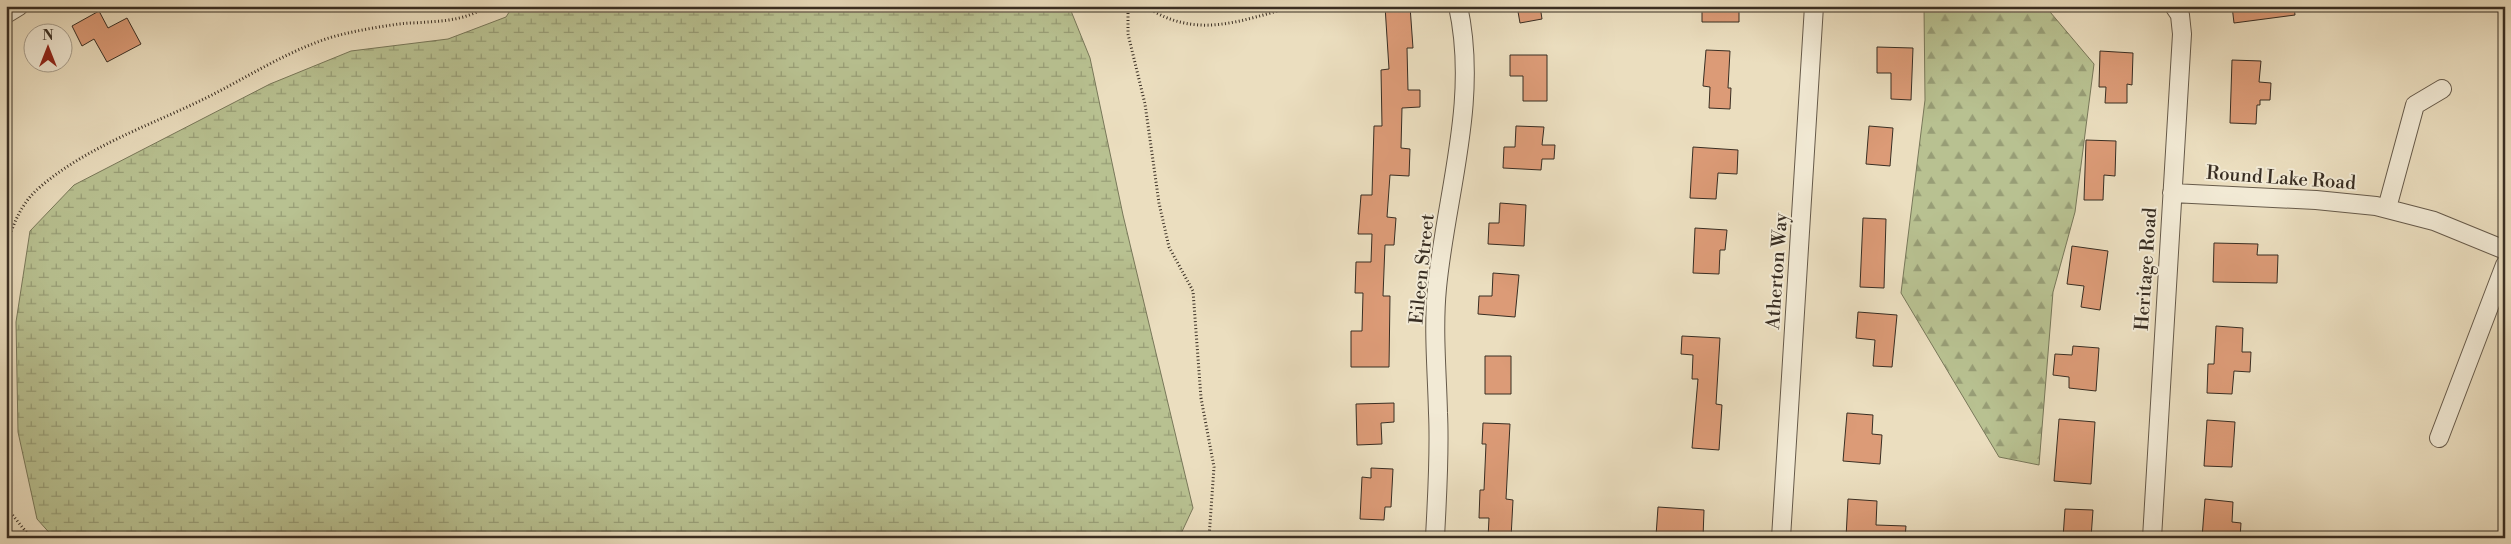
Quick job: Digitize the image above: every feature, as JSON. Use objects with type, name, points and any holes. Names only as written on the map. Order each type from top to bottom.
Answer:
[{"type":"street","points":[[6,14],[19,6]]},
{"type":"street","name":"Eileen Street","points":[[1435,538],[1438,460],[1435,338],[1437,289],[1463,122],[1464,72],[1461,21],[1458,6]]},
{"type":"street","name":"Atherton Way","points":[[1781,538],[1814,6]]},
{"type":"street","name":"Heritage Road","points":[[2152,538],[2182,34],[2180,15],[2174,6]]},
{"type":"street","points":[[2387,208],[2414,105],[2442,89]]},
{"type":"street","name":"Round Lake Road","points":[[2172,193],[2316,200],[2387,208],[2434,220],[2505,250]]},
{"type":"street","points":[[2439,438],[2505,265]]},
{"type":"path","points":[[6,248],[16,215],[34,193],[72,164],[110,143],[207,98],[279,59],[331,38],[398,24],[445,21],[470,15],[486,6]]},
{"type":"path","points":[[1128,6],[1128,34],[1145,104],[1159,203],[1169,247],[1193,291],[1201,398],[1214,467],[1209,538]]},
{"type":"path","points":[[1144,6],[1184,25],[1206,27],[1296,6]]},
{"type":"path","points":[[6,507],[31,538]]},
{"type":"green space","points":[[513,6],[1069,6],[1090,58],[1123,215],[1193,508],[1179,538],[54,538],[37,519],[18,432],[16,322],[30,231],[74,185],[270,84],[351,51],[448,39],[506,17]]},
{"type":"green space","points":[[1924,6],[2045,6],[2094,64],[2075,212],[2053,292],[2039,465],[1999,457],[1901,293],[1925,100]]},
{"type":"building","points":[[1385,6],[1410,6],[1413,48],[1407,48],[1408,90],[1420,90],[1420,107],[1402,108],[1401,148],[1410,149],[1409,176],[1390,175],[1387,217],[1396,218],[1394,245],[1385,245],[1383,296],[1390,296],[1389,367],[1351,367],[1351,331],[1362,331],[1363,293],[1355,293],[1356,262],[1371,262],[1372,234],[1358,234],[1361,195],[1372,195],[1374,126],[1382,126],[1381,70],[1389,69]]},
{"type":"building","points":[[1517,6],[1540,6],[1542,19],[1520,23]]},
{"type":"building","points":[[1702,6],[1739,6],[1739,22],[1702,22]]},
{"type":"building","points":[[2232,6],[2294,6],[2295,15],[2234,23]]},
{"type":"building","points":[[99,11],[108,28],[127,18],[141,44],[107,62],[94,39],[82,46],[72,26]]},
{"type":"building","points":[[1877,47],[1913,48],[1911,100],[1891,99],[1891,73],[1877,73]]},
{"type":"building","points":[[1706,50],[1730,51],[1728,88],[1731,88],[1730,109],[1709,108],[1710,87],[1703,86]]},
{"type":"building","points":[[2100,51],[2133,53],[2132,85],[2127,84],[2127,103],[2105,103],[2106,87],[2099,87]]},
{"type":"building","points":[[1510,55],[1547,55],[1547,101],[1523,101],[1523,76],[1510,76]]},
{"type":"building","points":[[2232,60],[2261,61],[2259,82],[2271,83],[2270,100],[2260,100],[2260,105],[2257,105],[2256,124],[2230,123]]},
{"type":"building","points":[[1516,126],[1544,127],[1542,145],[1555,145],[1554,159],[1542,159],[1541,170],[1503,168],[1504,147],[1515,147]]},
{"type":"building","points":[[1869,126],[1893,128],[1890,166],[1866,164]]},
{"type":"building","points":[[2086,140],[2116,141],[2115,176],[2104,175],[2103,200],[2084,200]]},
{"type":"building","points":[[1693,147],[1738,150],[1737,174],[1718,173],[1716,199],[1690,198]]},
{"type":"building","points":[[1500,203],[1526,205],[1524,246],[1488,244],[1489,223],[1499,223]]},
{"type":"building","points":[[1863,218],[1886,219],[1884,288],[1860,287]]},
{"type":"building","points":[[1695,228],[1727,230],[1725,250],[1720,250],[1719,274],[1693,273]]},
{"type":"building","points":[[2214,243],[2258,244],[2257,255],[2278,255],[2277,283],[2213,282]]},
{"type":"building","points":[[2072,246],[2108,251],[2100,310],[2081,307],[2084,286],[2067,284]]},
{"type":"building","points":[[1493,273],[1519,275],[1515,317],[1478,314],[1479,296],[1492,296]]},
{"type":"building","points":[[1858,312],[1897,315],[1892,367],[1873,366],[1875,340],[1856,338]]},
{"type":"building","points":[[2216,326],[2243,328],[2242,352],[2251,352],[2250,372],[2234,371],[2232,394],[2207,393],[2208,364],[2214,364]]},
{"type":"building","points":[[1682,336],[1720,338],[1716,404],[1722,405],[1719,450],[1692,448],[1698,379],[1692,379],[1693,355],[1681,354]]},
{"type":"building","points":[[2073,346],[2099,348],[2096,391],[2069,388],[2069,377],[2053,375],[2055,354],[2072,355]]},
{"type":"building","points":[[1485,356],[1511,356],[1511,394],[1485,394]]},
{"type":"building","points":[[1394,403],[1394,422],[1381,423],[1382,444],[1357,445],[1356,404]]},
{"type":"building","points":[[1847,413],[1873,415],[1872,434],[1882,435],[1880,464],[1843,461]]},
{"type":"building","points":[[2059,419],[2095,422],[2091,484],[2054,481]]},
{"type":"building","points":[[2207,420],[2235,422],[2232,467],[2204,466]]},
{"type":"building","points":[[1483,423],[1510,424],[1506,499],[1513,500],[1511,538],[1488,538],[1489,518],[1479,518],[1480,490],[1484,490],[1486,444],[1482,444]]},
{"type":"building","points":[[1371,468],[1393,469],[1391,507],[1385,507],[1384,520],[1360,519],[1362,477],[1371,478]]},
{"type":"building","points":[[1848,499],[1877,501],[1876,525],[1906,526],[1905,538],[1846,538]]},
{"type":"building","points":[[2205,499],[2233,502],[2232,522],[2241,523],[2240,538],[2202,538]]},
{"type":"building","points":[[1658,507],[1704,510],[1703,538],[1656,536]]},
{"type":"building","points":[[2065,509],[2093,510],[2091,538],[2063,538]]}]
